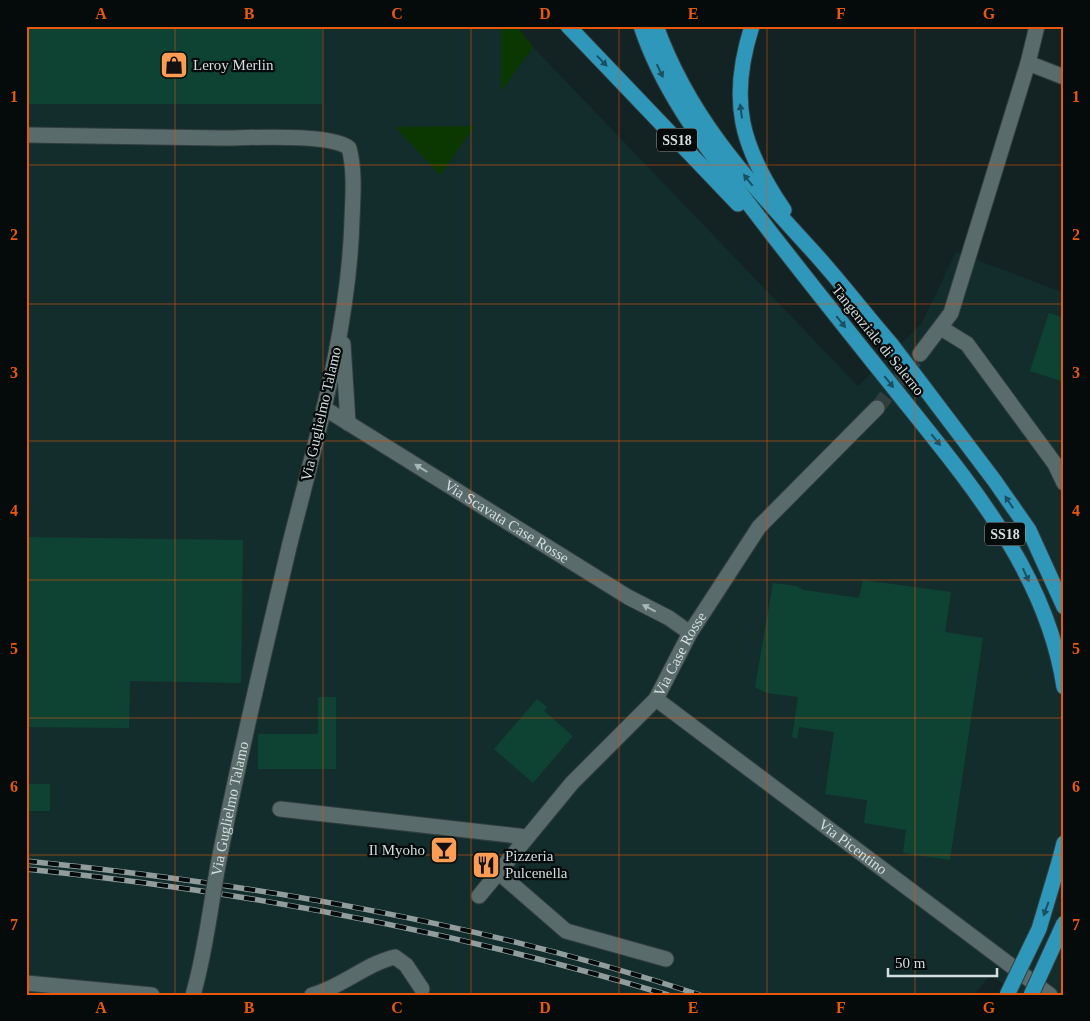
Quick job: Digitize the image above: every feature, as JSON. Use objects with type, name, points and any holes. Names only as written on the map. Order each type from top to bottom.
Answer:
[{"type":"highway","name":"SS18","points":[[568,26],[787,254]]},
{"type":"highway","name":"Tangenziale di Salerno","points":[[641,26],[668,87],[694,132],[787,254],[960,470],[1002,530],[1020,561],[1039,601],[1055,645],[1064,687]]},
{"type":"highway","name":"Tangenziale di Salerno","points":[[656,26],[673,68],[702,119],[767,202],[809,247],[891,344],[994,480],[1029,530],[1064,607]]},
{"type":"highway","name":"SS18","points":[[752,26],[740,68],[740,107],[745,134],[762,173],[809,247]]},
{"type":"highway","points":[[1007,995],[1039,929],[1064,843]]},
{"type":"highway","points":[[1031,995],[1064,924]]},
{"type":"street","points":[[920,354],[951,313],[1028,63],[1037,26]]},
{"type":"street","points":[[1028,63],[1064,77]]},
{"type":"street","name":"Via Guglielmo Talamo","points":[[26,135],[288,138],[342,143],[349,148],[353,196],[351,264],[342,318],[324,408],[250,711],[220,852],[202,963],[193,995]]},
{"type":"street","points":[[342,318],[348,422]]},
{"type":"street","points":[[941,328],[967,344],[1055,464],[1064,483]]},
{"type":"street","name":"Via Scavata Case Rosse","points":[[324,408],[628,596],[669,618],[690,633]]},
{"type":"street","name":"Via Case Rosse","points":[[479,896],[572,783],[656,699],[690,633],[759,527],[877,408]]},
{"type":"street","name":"Via Picentino","points":[[656,699],[1050,995]]},
{"type":"street","points":[[280,809],[528,837]]},
{"type":"street","points":[[498,872],[566,931],[666,959]]},
{"type":"street","points":[[312,995],[326,991],[382,960],[395,957],[406,965],[422,989]]},
{"type":"street","points":[[26,983],[152,995]]},
{"type":"shaded area","points":[[26,26],[517,26],[533,47],[858,386],[921,324],[956,252],[1064,293],[1064,995],[1020,995],[990,975],[974,995],[26,995]]},
{"type":"green space","points":[[501,26],[517,26],[533,47],[501,91]]},
{"type":"green space","points":[[475,126],[440,175],[395,127]]},
{"type":"building","name":"Leroy Merlin","points":[[26,26],[322,26],[322,104],[26,104]]},
{"type":"building","points":[[1049,313],[1064,318],[1064,382],[1030,371]]},
{"type":"building","points":[[26,537],[243,540],[241,683],[130,681],[129,728],[26,727]]},
{"type":"building","points":[[863,580],[951,592],[945,632],[983,638],[950,860],[903,853],[906,830],[864,823],[867,800],[825,794],[834,732],[799,727],[797,739],[792,737],[798,697],[767,693],[755,687],[773,583],[796,586],[804,590],[859,598]]},
{"type":"building","points":[[318,697],[336,697],[336,769],[258,769],[258,734],[318,734]]},
{"type":"building","points":[[537,699],[547,707],[544,711],[573,736],[533,783],[494,749]]},
{"type":"building","points":[[26,784],[50,784],[50,811],[26,811]]},
{"type":"tunnel","points":[[877,408],[920,354]]},
{"type":"railway","points":[[26,861],[197,882],[367,910],[535,947],[700,995]]},
{"type":"railway","points":[[26,869],[189,889],[350,917],[510,952],[668,995]]},
{"type":"place","name":"Leroy Merlin","points":[[174,65]]},
{"type":"place","name":"Il Myoho","points":[[444,850]]},
{"type":"place","name":"Pizzeria Pulcenella","points":[[486,865]]}]
